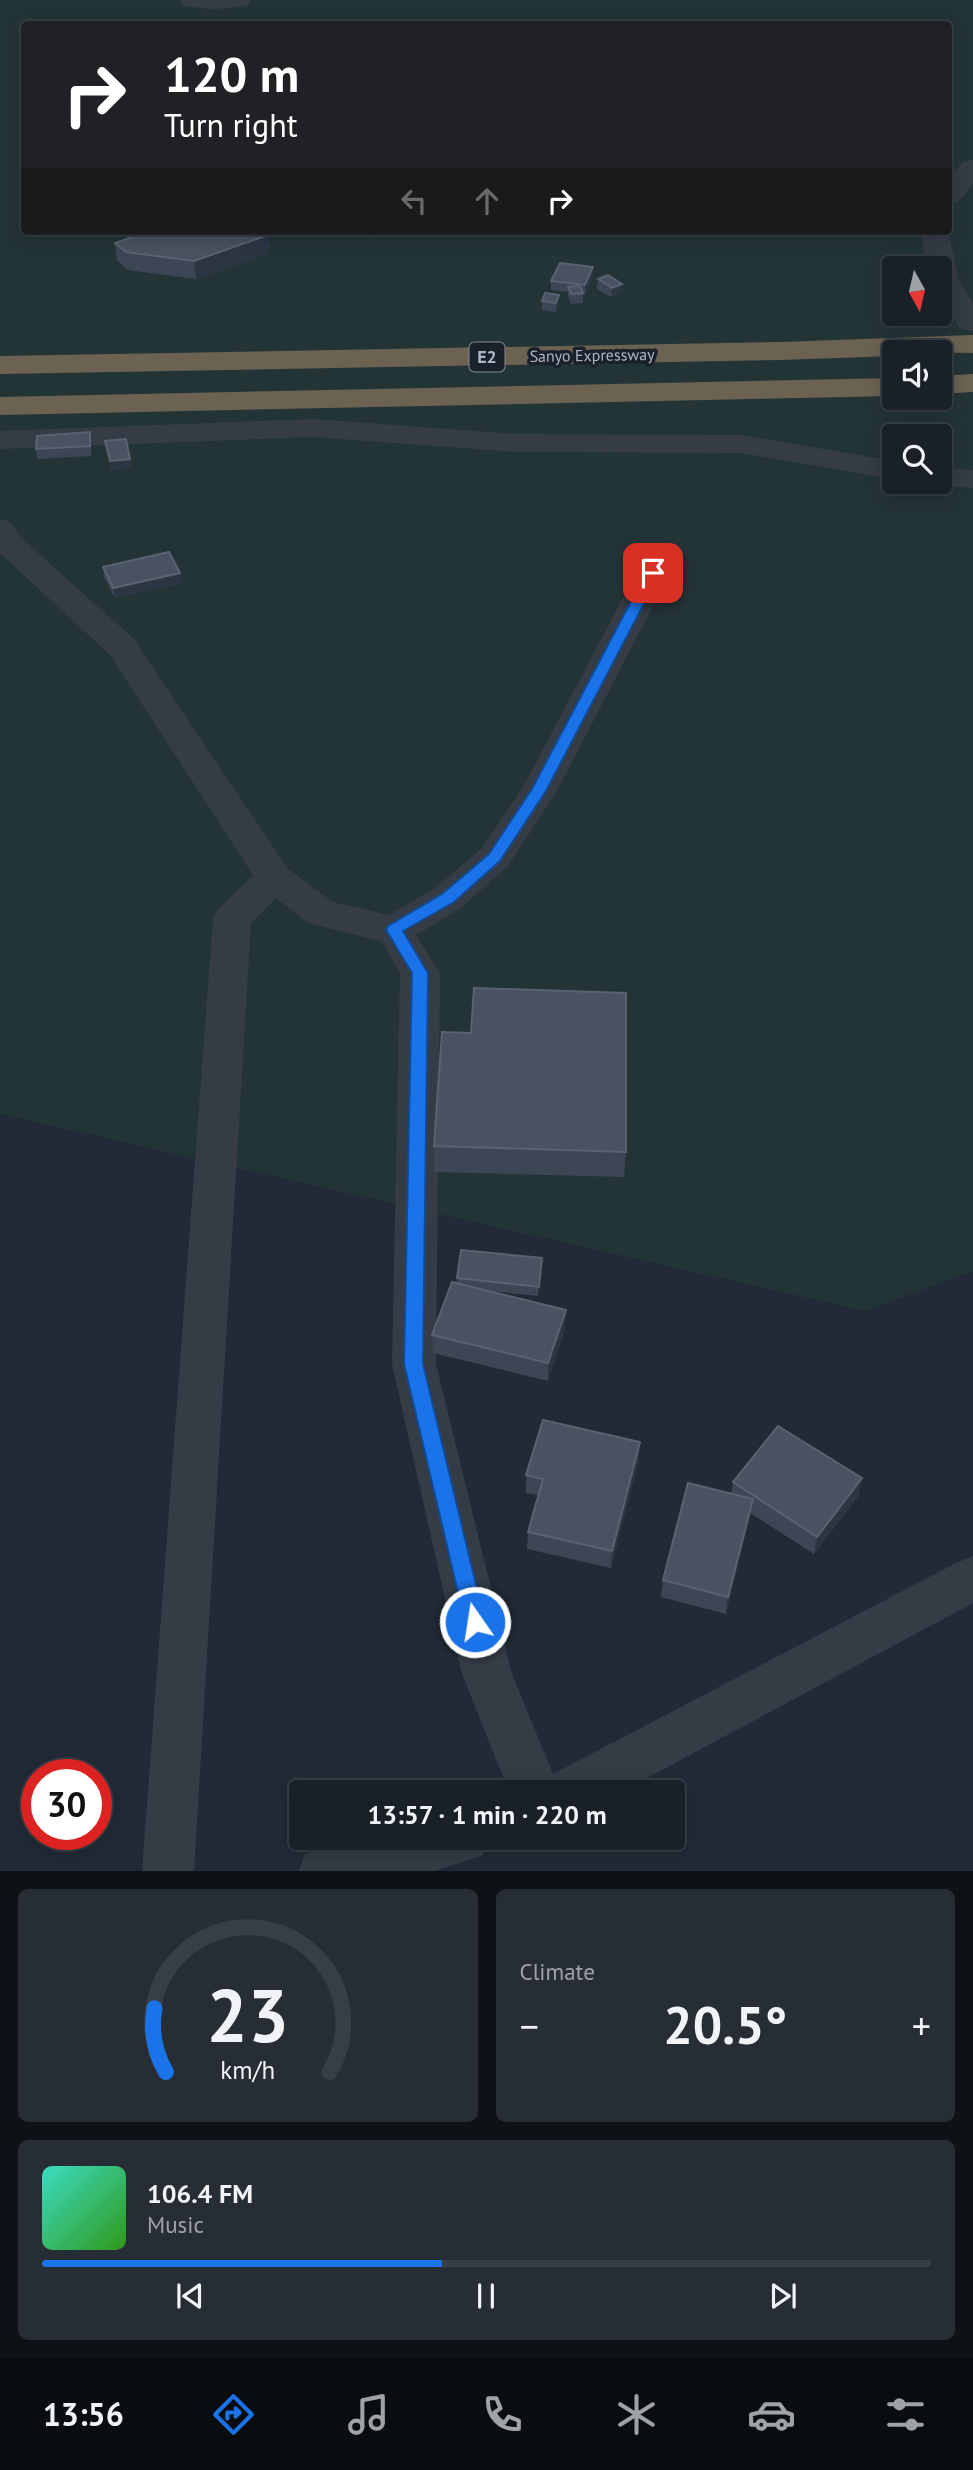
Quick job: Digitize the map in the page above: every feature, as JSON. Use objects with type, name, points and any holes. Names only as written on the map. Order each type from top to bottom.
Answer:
[{"type":"highway","name":"Sanyo Expressway","points":[[0,365],[767,351],[971,334]]},
{"type":"highway","points":[[952,384],[973,383]]},
{"type":"highway","name":"E2","points":[[0,406],[882,387]]},
{"type":"street","points":[[192,0],[239,0]]},
{"type":"street","points":[[952,192],[973,168]]},
{"type":"street","points":[[936,235],[959,277],[971,334]]},
{"type":"street","points":[[0,440],[313,428],[516,443],[741,444],[882,468]]},
{"type":"street","points":[[952,478],[973,479]]},
{"type":"street","points":[[0,529],[7,542],[122,647],[274,877],[321,913],[394,930],[448,898],[495,857],[539,791],[653,573]]},
{"type":"street","points":[[167,1871],[232,919],[274,877]]},
{"type":"street","points":[[394,930],[420,973],[414,1364],[487,1674],[530,1780]]},
{"type":"street","points":[[593,1780],[973,1578]]},
{"type":"street","points":[[324,1871],[457,1850]]},
{"type":"shaded area","points":[[0,0],[973,0],[973,1271],[865,1311],[0,1114]]},
{"type":"building","points":[[138,235],[268,235],[194,261],[126,252],[115,243]]},
{"type":"building","points":[[560,263],[593,267],[585,285],[551,281]]},
{"type":"building","points":[[608,275],[622,284],[612,288],[598,279]]},
{"type":"building","points":[[580,286],[583,293],[571,294],[568,287]]},
{"type":"building","points":[[545,293],[559,295],[556,303],[542,301]]},
{"type":"building","points":[[90,432],[90,446],[36,449],[37,436]]},
{"type":"building","points":[[126,439],[130,459],[110,461],[105,441]]},
{"type":"building","points":[[169,552],[180,573],[113,588],[103,567]]},
{"type":"building","points":[[474,988],[626,993],[626,1152],[434,1146],[442,1032],[471,1033]]},
{"type":"building","points":[[461,1250],[542,1258],[539,1287],[457,1278]]},
{"type":"building","points":[[452,1282],[566,1310],[548,1363],[432,1335]]},
{"type":"building","points":[[543,1420],[640,1442],[612,1551],[528,1532],[543,1479],[526,1475]]},
{"type":"building","points":[[778,1426],[862,1478],[817,1537],[733,1482]]},
{"type":"building","points":[[688,1483],[753,1499],[728,1597],[663,1580]]},
{"type":"route","points":[[475,1622],[414,1364],[420,973],[394,930],[448,898],[495,857],[539,791],[653,573]]}]
